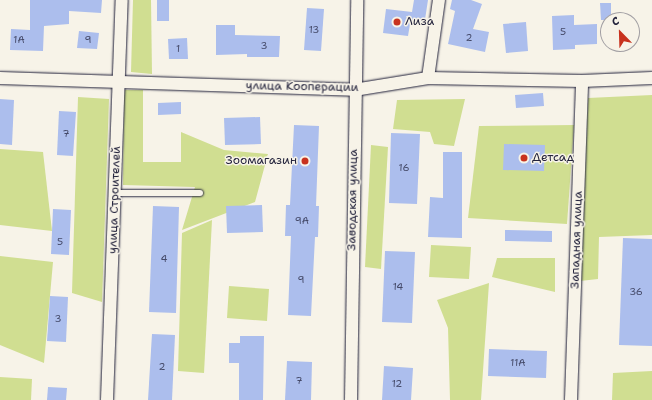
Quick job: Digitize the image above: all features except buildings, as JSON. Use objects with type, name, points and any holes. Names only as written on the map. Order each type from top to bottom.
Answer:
[{"type":"street","name":"улица Строителей","points":[[107,400],[116,193],[122,0]]},
{"type":"street","name":"Заводская улица","points":[[351,400],[354,90],[358,0]]},
{"type":"street","points":[[428,78],[439,0]]},
{"type":"street","name":"улица Кооперации","points":[[0,78],[354,90],[428,78],[582,81],[652,78]]},
{"type":"street","name":"Западная улица","points":[[572,400],[582,81]]},
{"type":"lane","points":[[116,193],[200,193]]},
{"type":"green space","points":[[133,0],[151,0],[152,74],[131,72]]},
{"type":"green space","points":[[124,90],[143,90],[143,162],[181,162],[181,132],[224,150],[268,154],[255,202],[182,230],[195,187],[123,185]]},
{"type":"green space","points":[[652,95],[652,235],[599,237],[598,279],[580,281],[588,98]]},
{"type":"green space","points":[[78,97],[109,99],[102,302],[72,293]]},
{"type":"green space","points":[[465,99],[454,146],[434,144],[430,132],[393,129],[397,100]]},
{"type":"green space","points":[[574,125],[567,224],[468,218],[479,126]]},
{"type":"green space","points":[[371,145],[388,147],[381,269],[365,267]]},
{"type":"green space","points":[[0,149],[43,152],[52,231],[0,225]]},
{"type":"green space","points":[[212,220],[204,373],[178,371],[182,233]]},
{"type":"green space","points":[[431,245],[471,247],[469,279],[429,277]]},
{"type":"green space","points":[[0,256],[53,262],[44,363],[0,345]]},
{"type":"green space","points":[[497,258],[555,258],[555,292],[492,277]]},
{"type":"green space","points":[[489,283],[481,400],[450,400],[448,328],[437,300]]},
{"type":"green space","points":[[229,286],[269,289],[267,321],[227,318]]},
{"type":"green space","points":[[652,371],[652,400],[612,400],[613,373]]},
{"type":"green space","points":[[0,377],[32,379],[31,400],[0,400]]},
{"type":"place","name":"Лиза","points":[[397,22]]},
{"type":"place","name":"Детсад","points":[[524,158]]},
{"type":"place","name":"Зоомагазин","points":[[305,161]]}]
